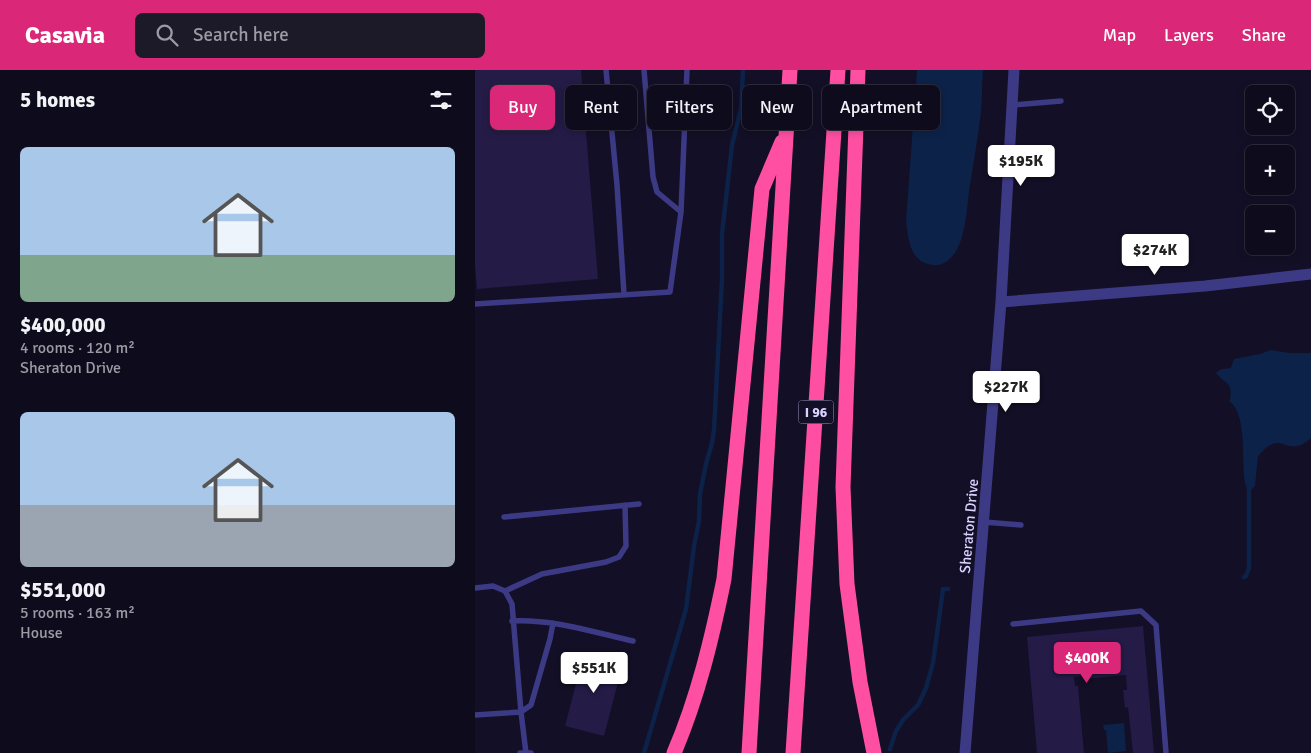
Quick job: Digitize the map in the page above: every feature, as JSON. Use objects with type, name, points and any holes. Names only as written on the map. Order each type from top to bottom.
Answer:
[{"type":"highway","points":[[749,753],[790,70]]},
{"type":"highway","name":"I 96","points":[[793,753],[838,70]]},
{"type":"highway","points":[[858,70],[843,487],[847,584],[860,682],[874,753]]},
{"type":"highway","points":[[674,753],[701,677],[724,579],[762,189],[786,132]]},
{"type":"street","name":"Sheraton Drive","points":[[965,753],[1001,302],[1014,70]]},
{"type":"street","points":[[1001,302],[1205,286],[1311,274]]},
{"type":"lane","points":[[606,70],[617,185],[624,294]]},
{"type":"lane","points":[[644,70],[653,177],[657,192],[681,212]]},
{"type":"lane","points":[[475,304],[670,292],[681,212],[687,70]]},
{"type":"lane","points":[[1012,105],[1061,101]]},
{"type":"lane","points":[[504,516],[639,504]]},
{"type":"lane","points":[[505,591],[542,574],[606,562],[619,557],[626,546],[625,506]]},
{"type":"lane","points":[[984,522],[1021,525]]},
{"type":"lane","points":[[475,588],[493,586],[505,591],[511,604],[526,753]]},
{"type":"lane","points":[[1013,624],[1141,611],[1156,625],[1166,753]]},
{"type":"lane","points":[[512,620],[553,623],[633,641]]},
{"type":"lane","points":[[475,715],[521,712],[531,705],[553,623]]},
{"type":"lane","points":[[520,753],[531,753]]},
{"type":"water","points":[[917,70],[983,70],[981,112],[963,232],[955,253],[949,260],[938,265],[925,263],[912,251],[906,221],[913,130],[940,130],[940,85],[916,85]]},
{"type":"water","points":[[1271,350],[1289,353],[1311,353],[1311,438],[1299,446],[1278,443],[1267,447],[1258,456],[1255,486],[1251,490],[1246,487],[1244,478],[1243,441],[1239,417],[1229,401],[1231,394],[1229,386],[1216,373],[1221,369],[1231,368],[1234,359]]},
{"type":"water","points":[[1124,723],[1126,751],[1108,753],[1106,730],[1104,730],[1103,725]]},
{"type":"building","points":[[475,70],[581,70],[582,85],[565,85],[565,130],[586,130],[598,279],[477,289],[475,266]]},
{"type":"building","points":[[1143,626],[1154,753],[1133,753],[1128,707],[1125,708],[1123,690],[1127,690],[1126,675],[1084,679],[1084,676],[1074,677],[1075,686],[1078,686],[1084,753],[1037,753],[1027,637]]},
{"type":"building","points":[[584,653],[623,663],[604,736],[565,726]]},
{"type":"waterway","points":[[644,753],[686,609],[699,521],[700,494],[714,430],[722,279],[722,234],[732,145],[741,109],[743,70]]},
{"type":"waterway","points":[[1244,577],[1249,568],[1249,485]]},
{"type":"waterway","points":[[890,749],[896,731],[903,720],[918,705],[926,688],[933,663],[943,589],[948,589]]}]
